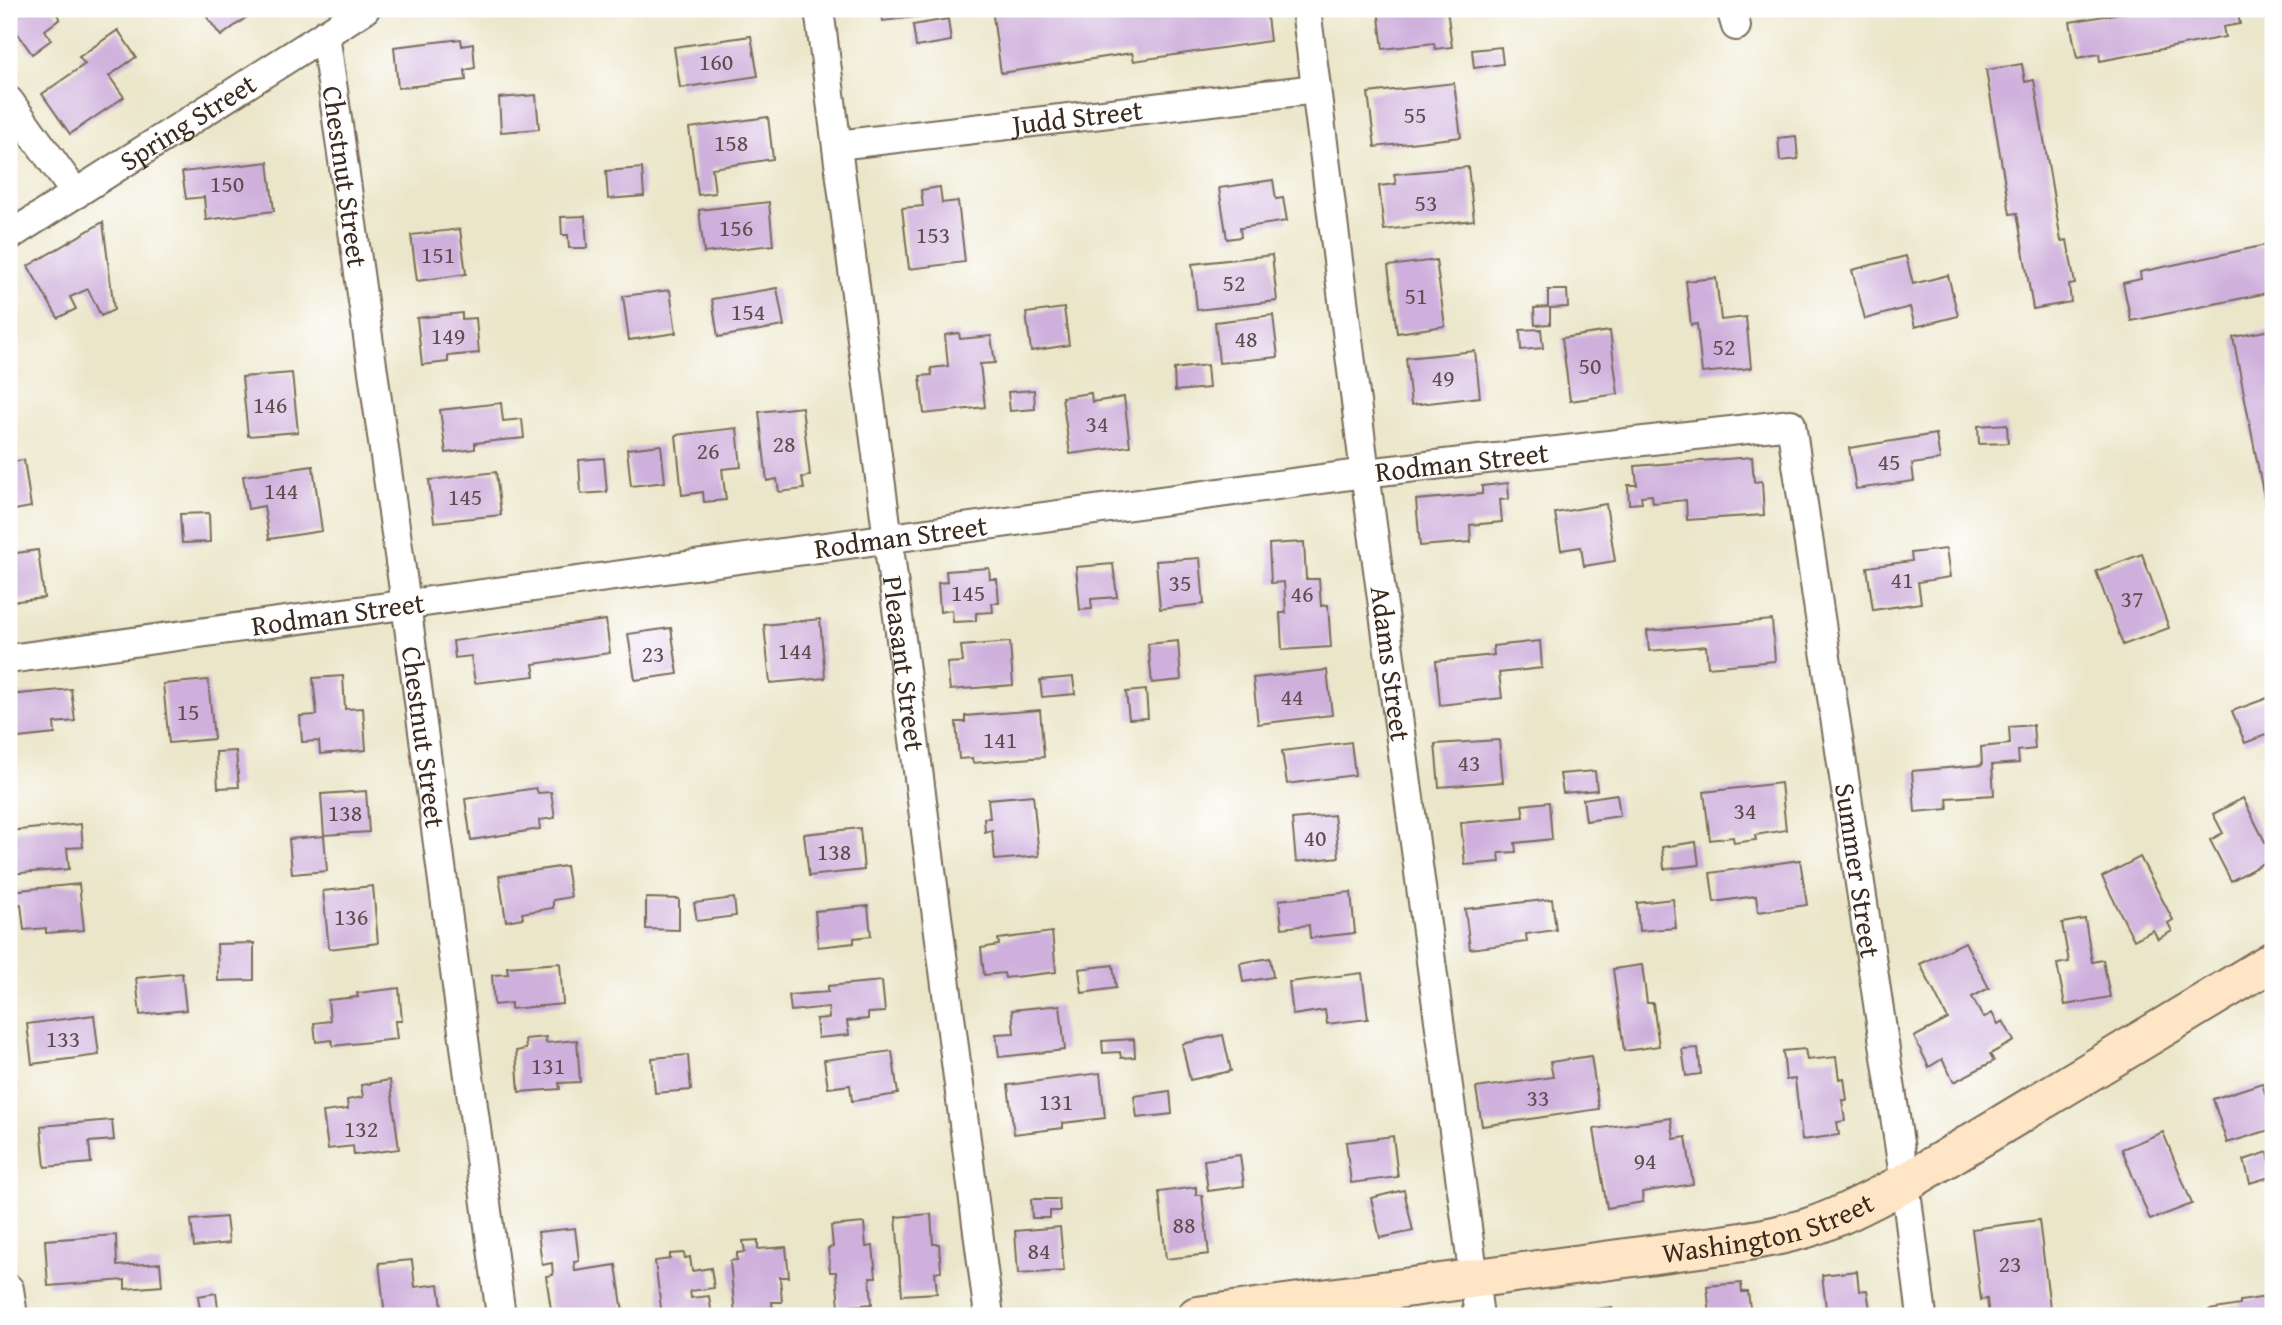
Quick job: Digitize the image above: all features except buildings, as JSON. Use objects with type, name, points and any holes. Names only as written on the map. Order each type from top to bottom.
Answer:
[{"type":"main road","name":"Washington Street","points":[[1197,1316],[1766,1238],[1819,1223],[1905,1183],[2273,961]]},
{"type":"street","name":"Spring Street","points":[[9,236],[365,9]]},
{"type":"street","name":"Pleasant Street","points":[[819,9],[989,1316]]},
{"type":"street","name":"Adams Street","points":[[1306,9],[1365,473],[1479,1316]]},
{"type":"street","name":"Chestnut Street","points":[[325,34],[406,604],[501,1316]]},
{"type":"street","name":"Judd Street","points":[[837,145],[1316,89]]},
{"type":"street","points":[[9,101],[76,194]]},
{"type":"street","name":"Rodman Street","points":[[9,659],[1365,473],[1791,424]]},
{"type":"street","name":"Summer Street","points":[[1791,424],[1905,1183],[1922,1316]]},
{"type":"street","points":[[9,1289],[13,1316]]}]
